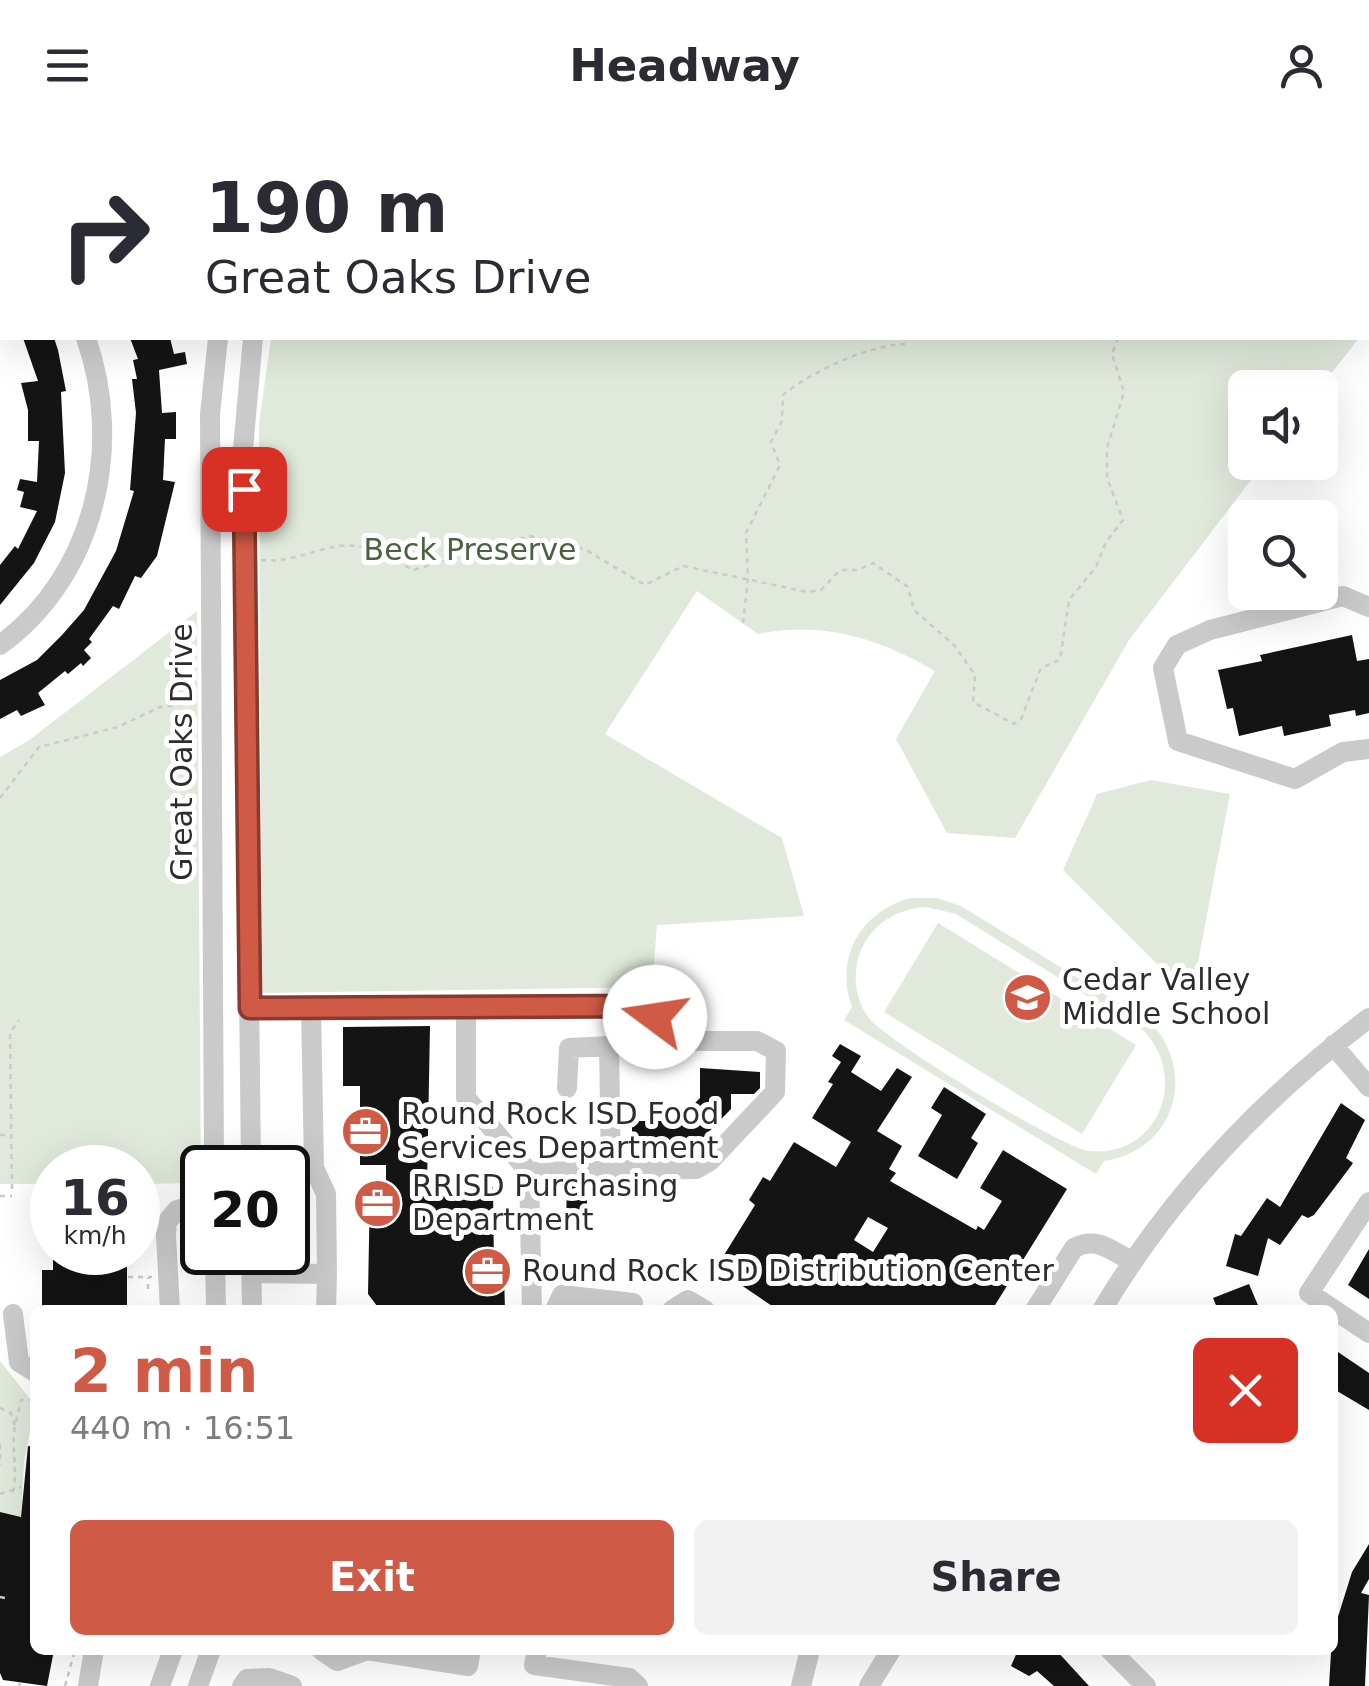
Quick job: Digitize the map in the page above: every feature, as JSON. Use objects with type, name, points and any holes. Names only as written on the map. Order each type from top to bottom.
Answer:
[{"type":"street","points":[[0,645],[26,626],[65,579],[88,530],[102,448],[101,400],[86,340]]},
{"type":"street","name":"Great Oaks Drive","points":[[214,1145],[210,414],[218,340]]},
{"type":"street","points":[[250,1145],[243,449],[253,340]]},
{"type":"street","points":[[1369,606],[1343,596],[1210,630],[1177,645],[1162,668],[1178,741],[1295,779],[1343,752],[1369,749]]},
{"type":"street","points":[[466,1005],[466,1098],[529,1172],[532,1305]]},
{"type":"street","points":[[250,1008],[640,1006],[655,1017],[665,1041],[757,1041],[776,1051],[776,1092],[710,1161],[686,1170],[529,1172]]},
{"type":"street","points":[[311,1007],[314,1168],[326,1194],[326,1305]]},
{"type":"street","points":[[1105,1305],[1131,1261],[1197,1175],[1332,1045],[1369,1018]]},
{"type":"street","points":[[1332,1045],[1369,1087]]},
{"type":"street","points":[[567,1088],[569,1048],[608,1046],[611,1171]]},
{"type":"street","points":[[1327,1305],[1309,1293],[1369,1202]]},
{"type":"street","points":[[170,1305],[168,1222],[180,1209]]},
{"type":"street","points":[[1038,1305],[1074,1248],[1084,1242],[1094,1241],[1131,1261]]},
{"type":"street","points":[[310,1272],[327,1274]]},
{"type":"street","points":[[215,1275],[216,1305]]},
{"type":"street","points":[[251,1275],[252,1305]]},
{"type":"street","points":[[558,1305],[562,1295],[633,1303]]},
{"type":"street","points":[[1338,1312],[1369,1333]]},
{"type":"street","points":[[13,1314],[24,1340],[19,1362],[30,1369]]},
{"type":"street","points":[[88,1686],[93,1655]]},
{"type":"street","points":[[160,1686],[170,1655]]},
{"type":"street","points":[[204,1684],[209,1655]]},
{"type":"street","points":[[328,1655],[337,1661],[353,1655]]},
{"type":"street","points":[[431,1655],[468,1666],[470,1655]]},
{"type":"street","points":[[536,1655],[534,1665],[573,1660],[629,1678],[638,1686]]},
{"type":"street","points":[[802,1686],[809,1655]]},
{"type":"street","points":[[870,1686],[888,1655]]},
{"type":"street","points":[[1115,1655],[1146,1686]]},
{"type":"street","points":[[242,1686],[248,1680],[269,1678],[294,1686]]},
{"type":"path","points":[[742,623],[748,578],[746,533],[780,465],[771,442],[782,421],[783,395],[809,374],[834,369],[881,345],[906,344],[908,340]]},
{"type":"path","points":[[255,560],[285,562],[342,545],[363,546],[413,570],[530,536],[584,549],[644,585],[683,566],[808,592],[821,590],[840,570],[858,570],[873,564],[908,588],[914,610],[955,646],[975,675],[974,702],[1014,724],[1021,719],[1042,668],[1060,660],[1069,600],[1096,567],[1106,542],[1123,520],[1107,478],[1107,448],[1124,392],[1112,354],[1117,340]]},
{"type":"path","points":[[0,798],[39,747],[118,727],[160,707],[201,702]]},
{"type":"path","points":[[12,1189],[10,1034],[19,1020]]},
{"type":"path","points":[[2,1092],[10,1092]]},
{"type":"path","points":[[0,1136],[10,1135]]},
{"type":"path","points":[[0,1196],[12,1196]]},
{"type":"path","points":[[128,1277],[158,1277]]},
{"type":"path","points":[[148,1277],[148,1288]]},
{"type":"path","points":[[13,1492],[18,1468],[12,1448],[15,1426],[21,1400],[30,1400]]},
{"type":"path","points":[[0,1408],[11,1412],[15,1426]]},
{"type":"path","points":[[0,1444],[0,1465]]},
{"type":"path","points":[[0,1494],[21,1488]]},
{"type":"path","points":[[64,1686],[73,1655]]},
{"type":"green space","name":"Beck Preserve","points":[[271,340],[1357,340],[1334,370],[1228,370],[1228,480],[1251,480],[1236,500],[1228,500],[1228,510],[1129,640],[1015,838],[947,833],[896,739],[935,671],[892,649],[850,635],[805,630],[758,634],[697,591],[605,734],[782,838],[804,916],[657,925],[652,987],[262,993],[259,424]]},
{"type":"green space","points":[[197,611],[201,1145],[180,1145],[180,1183],[160,1184],[160,1145],[30,1145],[30,1184],[0,1184],[0,757],[28,741]]},
{"type":"green space","points":[[1151,780],[1230,794],[1197,967],[1187,981],[1175,982],[1063,870],[1097,794]]},
{"type":"green space","points":[[910,898],[937,898],[961,906],[1151,1023],[1173,1064],[1175,1086],[1162,1126],[1128,1154],[1104,1161],[1096,1174],[844,1020],[852,1007],[847,971],[856,939],[865,925]],"holes":[[[914,908],[956,914],[1144,1031],[1157,1050],[1165,1091],[1149,1128],[1133,1142],[1113,1150],[1089,1151],[1072,1145],[938,1069],[868,1017],[858,996],[856,974],[862,948],[875,929]]]},
{"type":"green space","points":[[938,923],[1136,1045],[1082,1134],[884,1012]]},
{"type":"green space","points":[[0,1361],[30,1399],[30,1431],[21,1517],[0,1512]]},
{"type":"building","points":[[24,340],[55,340],[66,391],[61,392],[65,473],[55,522],[34,563],[0,605],[0,565],[15,546],[18,549],[37,511],[20,507],[24,492],[17,490],[20,479],[37,482],[39,441],[28,441],[28,410],[21,383],[38,381]]},
{"type":"building","points":[[131,340],[170,340],[174,354],[185,352],[187,364],[159,370],[162,413],[176,412],[176,439],[165,439],[163,480],[175,482],[157,556],[141,578],[135,576],[119,609],[113,606],[89,639],[92,642],[84,650],[91,658],[68,674],[65,671],[38,693],[45,705],[21,716],[17,710],[0,719],[0,680],[37,660],[62,635],[84,610],[116,551],[134,491],[130,490],[136,413],[132,379],[137,379],[133,360],[138,359]]},
{"type":"building","points":[[1352,635],[1357,661],[1369,659],[1369,713],[1356,716],[1355,710],[1329,715],[1331,726],[1284,736],[1282,726],[1239,736],[1233,708],[1227,709],[1218,670],[1262,661],[1260,655]]},
{"type":"building","points":[[430,1026],[427,1186],[493,1187],[494,1268],[497,1275],[504,1275],[505,1305],[376,1305],[368,1294],[370,1187],[386,1187],[386,1165],[360,1165],[360,1086],[343,1086],[343,1027]]},
{"type":"building","points":[[840,1044],[861,1056],[851,1072],[881,1091],[897,1068],[912,1077],[877,1131],[902,1146],[889,1169],[896,1173],[890,1181],[976,1230],[978,1226],[984,1230],[1002,1201],[980,1188],[1003,1150],[1067,1189],[995,1305],[771,1305],[716,1268],[755,1205],[749,1200],[763,1177],[770,1181],[794,1142],[836,1167],[851,1142],[812,1118],[833,1084],[828,1082],[841,1062],[832,1056]],"holes":[[[868,1217],[888,1228],[873,1252],[854,1240]]]},
{"type":"building","points":[[700,1068],[760,1072],[760,1088],[754,1094],[731,1094],[731,1109],[689,1152],[632,1153],[632,1121],[677,1121],[700,1098]]},
{"type":"building","points":[[944,1087],[986,1114],[971,1138],[978,1143],[957,1179],[918,1156],[942,1115],[931,1108]]},
{"type":"building","points":[[1341,1103],[1365,1120],[1346,1158],[1353,1163],[1351,1166],[1314,1215],[1302,1215],[1280,1245],[1268,1238],[1258,1276],[1226,1266],[1235,1234],[1241,1236],[1267,1198],[1280,1207]]},
{"type":"building","points":[[567,1185],[587,1185],[587,1223],[566,1223]]},
{"type":"building","points":[[1369,1249],[1369,1299],[1348,1285]]},
{"type":"building","points":[[42,1275],[127,1275],[127,1305],[42,1305]]},
{"type":"building","points":[[1249,1284],[1258,1305],[1216,1305],[1213,1298]]},
{"type":"building","points":[[1338,1352],[1369,1373],[1369,1410],[1338,1392]]},
{"type":"building","points":[[28,1446],[30,1655],[53,1655],[47,1686],[3,1680],[0,1673],[0,1512],[21,1517]]},
{"type":"building","points":[[1369,1544],[1369,1579],[1361,1593],[1369,1595],[1365,1686],[1329,1686],[1331,1655],[1338,1655],[1338,1617],[1352,1572]]},
{"type":"building","points":[[1016,1655],[1061,1655],[1089,1686],[1054,1686],[1037,1671],[1029,1676],[1011,1666]]},
{"type":"place","name":"Cedar Valley Middle School","points":[[1027,997]]},
{"type":"place","name":"Round Rock ISD Food Services Department","points":[[366,1131]]},
{"type":"place","name":"RRISD Purchasing Department","points":[[377,1203]]},
{"type":"place","name":"Round Rock ISD Distribution Center","points":[[487,1271]]},
{"type":"route","points":[[244,489],[250,1008],[640,1006],[655,1017]]}]
